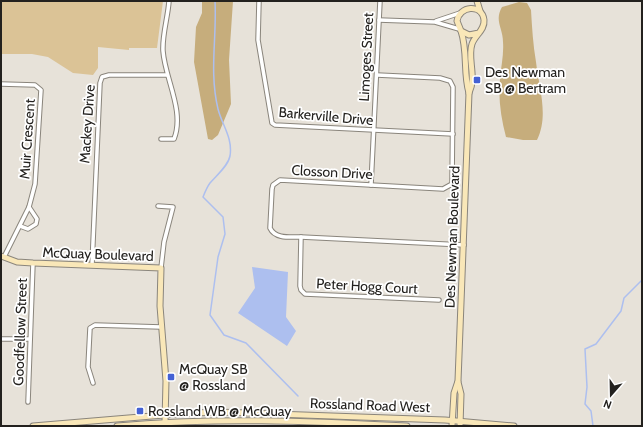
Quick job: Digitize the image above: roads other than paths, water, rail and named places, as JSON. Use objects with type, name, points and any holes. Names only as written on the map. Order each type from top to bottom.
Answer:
[{"type":"street","points":[[161,139],[174,139],[178,129],[175,103],[167,75],[163,49],[169,1]]},
{"type":"street","name":"Barkerville Drive","points":[[259,1],[258,40],[272,123],[275,125],[373,131],[453,134]]},
{"type":"street","name":"Limoges Street","points":[[371,185],[380,1]]},
{"type":"street","points":[[379,20],[435,22],[460,30],[469,35],[479,33],[482,30],[484,21],[477,1]]},
{"type":"street","points":[[460,30],[457,21],[460,13],[468,2]]},
{"type":"street","points":[[464,9],[473,8],[481,12]]},
{"type":"street","points":[[435,22],[460,13]]},
{"type":"street","name":"Des Newman Boulevard","points":[[452,423],[454,394],[458,381],[469,93],[467,87],[466,50],[460,30]]},
{"type":"street","name":"Des Newman Boulevard","points":[[469,93],[472,86],[472,44],[479,33]]},
{"type":"street","name":"Mackey Drive","points":[[92,265],[100,83],[102,77],[108,75],[167,75]]},
{"type":"street","name":"Closson Drive","points":[[377,75],[446,79],[450,81],[453,87],[452,181],[450,186],[443,190],[277,181],[272,189],[270,228],[272,232],[277,236],[301,238],[464,245]]},
{"type":"street","name":"Muir Crescent","points":[[1,84],[35,85],[41,90],[35,184],[29,207],[2,257]]},
{"type":"street","points":[[158,206],[173,207],[164,242],[161,268]]},
{"type":"street","points":[[20,226],[28,229],[36,224],[37,219],[29,207]]},
{"type":"street","name":"Peter Hogg Court","points":[[301,238],[300,286],[301,290],[305,294],[439,300]]},
{"type":"street","name":"McQuay Boulevard","points":[[2,257],[17,262],[161,268],[160,306],[166,381],[164,424]]},
{"type":"street","name":"Goodfellow Street","points":[[28,402],[33,263]]},
{"type":"street","points":[[92,383],[88,367],[90,328],[95,325],[161,327]]},
{"type":"street","points":[[1,339],[30,339]]},
{"type":"street","name":"Des Newman Boulevard","points":[[458,381],[462,394],[460,423]]},
{"type":"street","name":"Rossland Road West","points":[[34,426],[165,415],[247,413],[514,426]]},
{"type":"street","name":"Rossland Road West","points":[[117,426],[258,420],[407,426]]},
{"type":"water","points":[[252,267],[288,272],[286,317],[296,331],[287,346],[238,313],[255,288]]},
{"type":"waterway","points":[[215,1],[215,95],[218,109],[229,137],[231,149],[229,160],[210,183],[203,197],[223,217],[225,234],[218,257],[210,315],[224,335],[246,343],[298,396]]},
{"type":"waterway","points":[[593,426],[591,411],[585,404],[587,387],[585,349],[596,344],[621,311],[624,298],[642,280]]},
{"type":"place","name":"Des Newman SB @ Bertram","points":[[477,80]]},
{"type":"place","name":"McQuay SB @ Rossland","points":[[171,377]]},
{"type":"place","name":"Rossland WB @ McQuay","points":[[140,411]]}]
